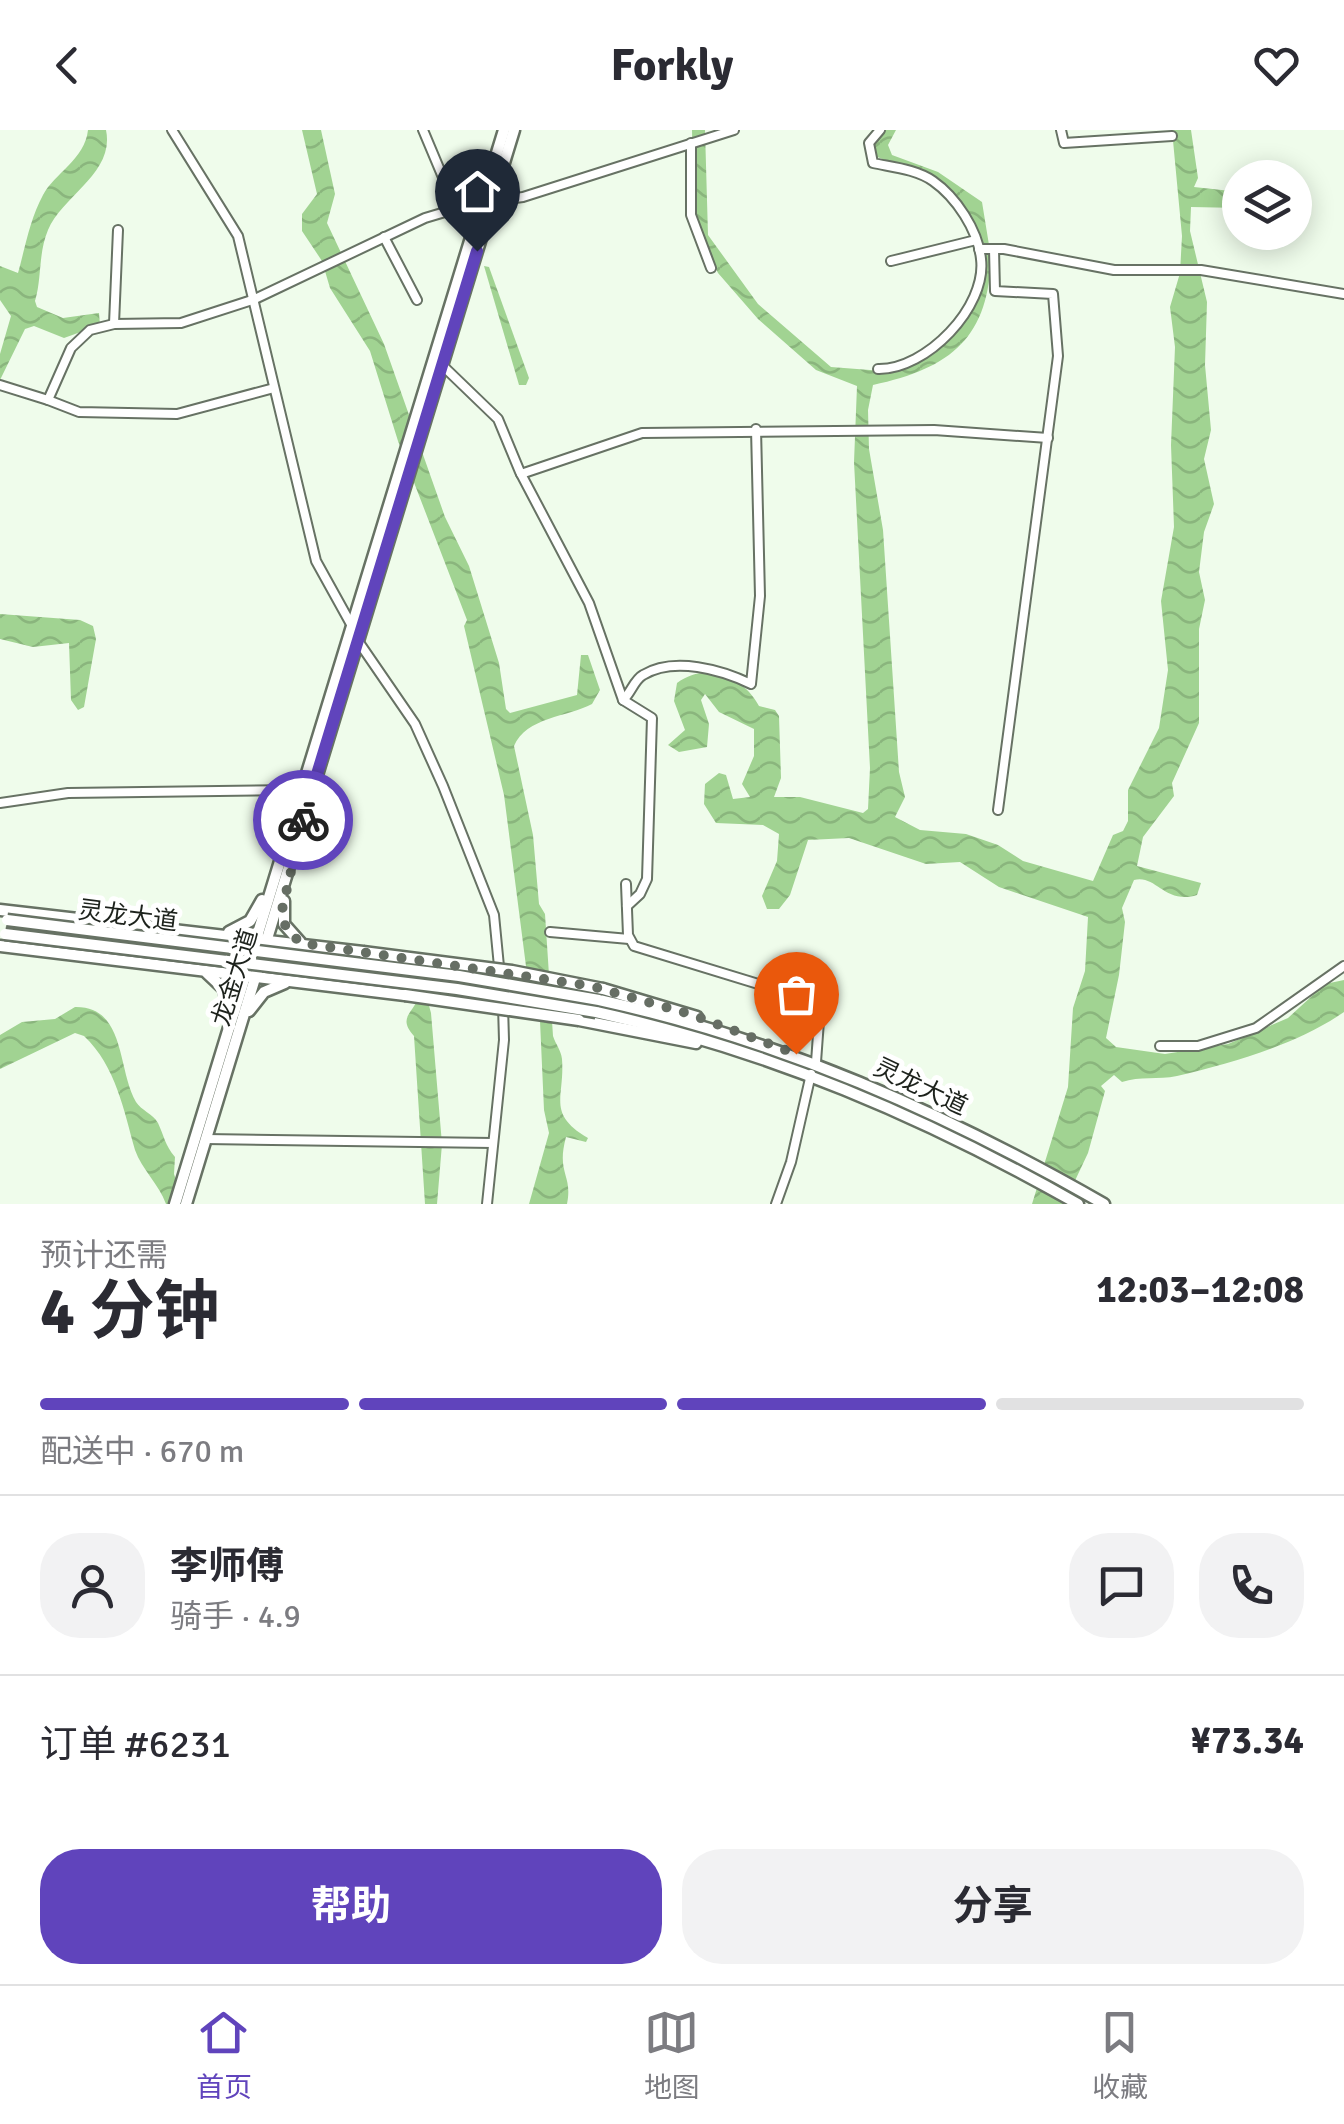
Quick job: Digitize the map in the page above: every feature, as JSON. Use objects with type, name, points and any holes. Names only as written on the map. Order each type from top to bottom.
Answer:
[{"type":"main road","name":"龙金大道","points":[[421,418],[442,365],[504,130]]},
{"type":"main road","name":"龙金大道","points":[[294,834],[302,790],[352,626],[514,130]]},
{"type":"main road","name":"龙金大道","points":[[176,1204],[358,641],[407,463]]},
{"type":"main road","points":[[220,934],[241,928],[254,916],[294,834]]},
{"type":"main road","points":[[294,834],[282,915],[289,934],[310,946]]},
{"type":"main road","points":[[2,916],[220,934],[512,971],[599,1000]]},
{"type":"main road","name":"灵龙大道","points":[[2,916],[458,976],[715,1023],[905,1100],[1104,1204]]},
{"type":"main road","name":"灵龙大道","points":[[2,934],[457,989],[599,1000],[811,1074],[949,1134],[1076,1203]]},
{"type":"main road","points":[[0,946],[579,1020],[780,1062]]},
{"type":"main road","points":[[202,971],[224,989],[234,1028]]},
{"type":"main road","points":[[234,1028],[264,992],[299,982]]},
{"type":"main road","name":"龙金大道","points":[[187,1200],[234,1028]]},
{"type":"street","points":[[172,130],[235,229],[321,576],[352,626]]},
{"type":"street","points":[[423,130],[455,206]]},
{"type":"street","points":[[48,400],[78,339],[114,324],[175,324],[255,299],[455,206],[510,200],[734,130]]},
{"type":"street","points":[[878,369],[922,356],[952,331],[964,314],[980,270],[977,245],[963,211],[934,182],[872,163],[869,143],[880,130]]},
{"type":"street","points":[[1061,130],[1064,143],[1172,136]]},
{"type":"street","points":[[693,142],[691,215],[711,268]]},
{"type":"street","points":[[114,324],[118,230]]},
{"type":"street","points":[[384,237],[417,300]]},
{"type":"street","points":[[892,261],[977,245],[1114,270],[1201,270],[1344,294]]},
{"type":"street","points":[[994,249],[995,291],[1054,294],[1058,360],[998,810]]},
{"type":"street","points":[[442,365],[496,416],[520,474],[589,603],[623,700],[650,716],[647,879],[640,894],[627,906]]},
{"type":"street","points":[[0,385],[79,412],[176,414],[274,388]]},
{"type":"street","points":[[623,700],[640,677],[667,669],[719,669],[751,684],[760,596],[756,429]]},
{"type":"street","points":[[520,474],[636,434],[871,430],[1048,438]]},
{"type":"street","points":[[358,641],[425,743],[494,915],[504,1030],[487,1204]]},
{"type":"street","points":[[0,804],[68,793],[302,790]]},
{"type":"street","points":[[626,884],[629,938],[639,950],[804,998],[819,1021],[816,1062]]},
{"type":"street","points":[[550,932],[629,938]]},
{"type":"street","points":[[1160,1046],[1198,1046],[1256,1028],[1344,966]]},
{"type":"street","points":[[776,1204],[791,1162],[811,1074]]},
{"type":"street","points":[[206,1138],[493,1142]]},
{"type":"water","points":[[88,130],[106,130],[103,159],[48,230],[35,301],[37,307],[63,318],[99,313],[100,325],[64,338],[34,326],[25,329],[0,380],[0,354],[11,316],[0,300],[0,266],[18,273],[38,204],[75,158]]},
{"type":"water","points":[[302,130],[321,130],[335,194],[327,223],[384,344],[445,517],[469,566],[499,663],[506,709],[510,713],[577,695],[581,655],[588,655],[600,690],[592,704],[538,723],[520,736],[514,746],[533,835],[539,904],[545,914],[553,1036],[562,1059],[560,1104],[567,1121],[588,1138],[586,1142],[566,1137],[563,1159],[567,1204],[529,1204],[549,1133],[544,1110],[540,1021],[527,974],[504,795],[464,626],[467,620],[398,441],[370,351],[330,288],[322,261],[302,231],[302,214],[317,194]]},
{"type":"water","points":[[692,130],[705,130],[708,235],[758,304],[831,367],[883,371],[941,344],[973,300],[983,253],[991,253],[983,307],[961,344],[925,369],[873,385],[868,410],[869,449],[883,530],[899,772],[905,797],[895,817],[920,830],[966,834],[998,845],[1023,861],[1093,881],[1113,835],[1123,831],[1128,821],[1128,790],[1159,728],[1168,670],[1161,601],[1174,527],[1171,445],[1175,347],[1170,307],[1180,273],[1182,236],[1172,130],[1191,130],[1198,178],[1194,187],[1222,190],[1222,208],[1191,207],[1190,231],[1207,302],[1205,365],[1211,430],[1204,459],[1214,504],[1204,532],[1199,572],[1205,600],[1199,629],[1199,723],[1172,783],[1174,796],[1143,837],[1137,866],[1201,883],[1197,895],[1186,897],[1169,893],[1149,881],[1134,880],[1122,908],[1125,922],[1119,975],[1106,1038],[1116,1047],[1165,1054],[1228,1044],[1288,1018],[1325,984],[1344,980],[1344,1012],[1285,1043],[1220,1065],[1177,1076],[1122,1082],[1114,1075],[1101,1086],[1105,1091],[1088,1153],[1064,1204],[1032,1204],[1068,1087],[1073,1008],[1085,971],[1088,917],[999,887],[960,862],[926,864],[849,838],[808,840],[790,895],[779,909],[767,909],[762,896],[777,861],[779,834],[763,825],[716,823],[704,804],[705,784],[719,773],[726,775],[733,799],[750,797],[742,784],[754,756],[754,729],[719,712],[705,694],[701,700],[709,724],[707,747],[679,752],[668,745],[685,730],[674,701],[677,683],[700,673],[723,675],[744,687],[759,706],[775,710],[779,716],[781,778],[774,797],[800,797],[863,813],[868,809],[870,768],[854,462],[857,386],[816,370],[758,319],[718,273],[694,222]]},
{"type":"water","points":[[883,130],[896,130],[888,145],[892,155],[938,172],[982,202],[989,245],[981,245],[934,180],[875,156],[875,141]]},
{"type":"water","points":[[484,266],[489,267],[529,378],[526,385],[519,385]]},
{"type":"water","points":[[0,614],[80,620],[93,626],[96,639],[84,707],[78,710],[71,700],[69,643],[33,647],[0,639]]},
{"type":"water","points":[[417,1001],[428,1002],[431,1013],[442,1144],[437,1204],[425,1204],[414,1036],[407,1021]]},
{"type":"water","points":[[75,1007],[91,1009],[112,1028],[136,1102],[156,1120],[175,1157],[174,1174],[184,1204],[166,1204],[142,1164],[111,1075],[84,1036],[75,1033],[0,1069],[0,1035],[22,1022],[55,1019]]},
{"type":"way so far","points":[[303,820],[282,910],[286,929],[301,943],[512,971],[591,986],[690,1014],[796,1054]]},
{"type":"route","points":[[303,820],[477,251]]}]
